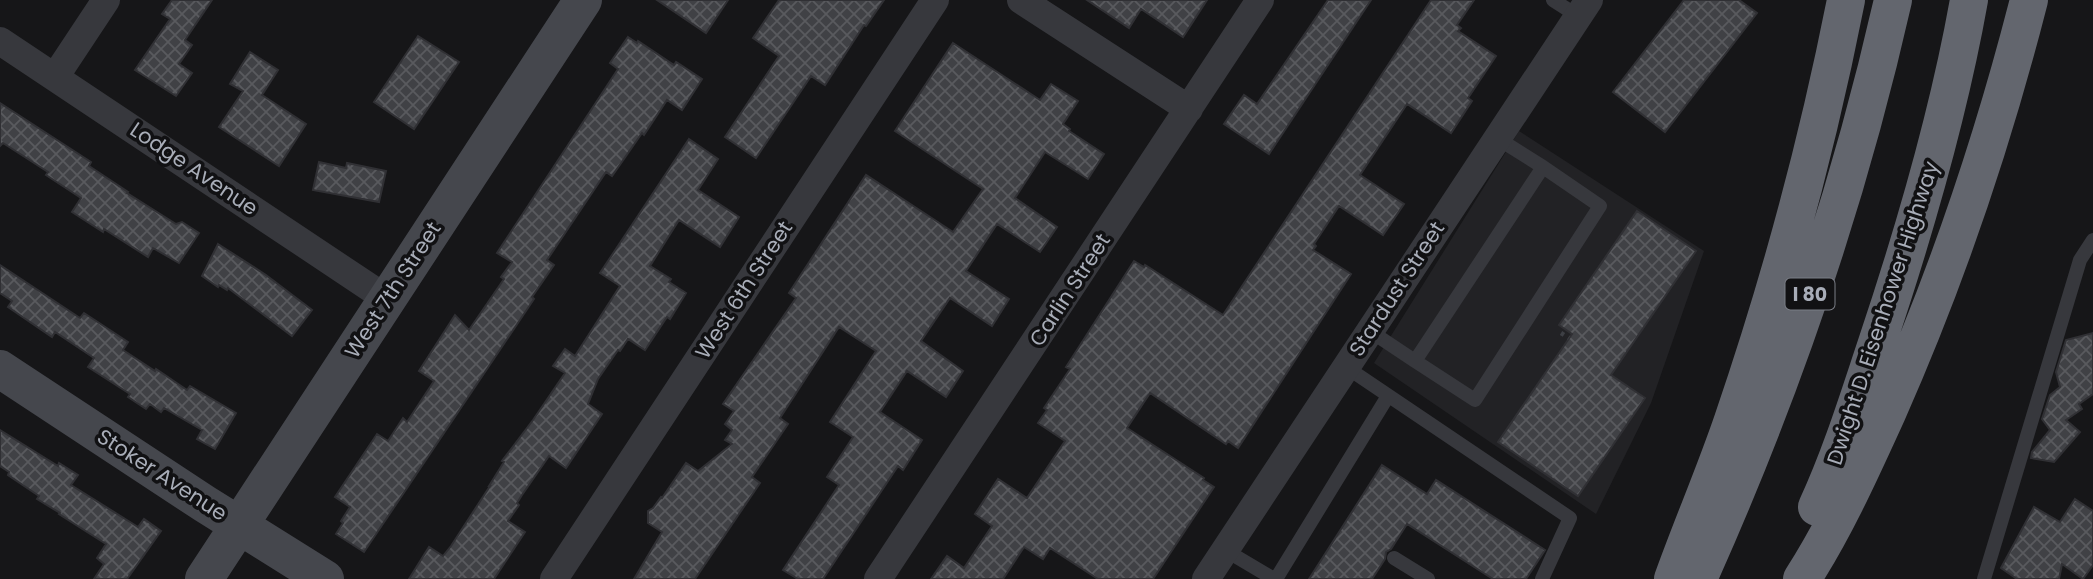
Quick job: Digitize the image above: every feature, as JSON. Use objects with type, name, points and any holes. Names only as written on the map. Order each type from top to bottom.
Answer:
[{"type":"highway","points":[[1673,579],[1732,422],[1773,295],[1814,146],[1846,0]]},
{"type":"highway","name":"I 80","points":[[1698,579],[1757,441],[1816,278],[1862,125],[1894,0]]},
{"type":"highway","name":"Dwight D. Eisenhower Highway","points":[[1785,579],[1825,490],[1901,272],[1935,154],[1969,0]]},
{"type":"highway","points":[[1802,579],[1831,531],[1914,352],[1983,160],[2029,0]]},
{"type":"main road","name":"West 7th Street","points":[[204,579],[583,0]]},
{"type":"main road","name":"Stoker Avenue","points":[[0,369],[205,504],[325,579]]},
{"type":"street","points":[[55,77],[106,0]]},
{"type":"street","name":"West 6th Street","points":[[554,579],[935,0]]},
{"type":"street","points":[[1021,0],[1189,109]]},
{"type":"street","name":"Carlin Street","points":[[878,579],[1260,0]]},
{"type":"street","name":"Stardust Street","points":[[1206,579],[1583,8]]},
{"type":"street","name":"Lodge Avenue","points":[[0,41],[387,299]]},
{"type":"lane","points":[[1553,0],[1583,8]]},
{"type":"lane","points":[[1370,331],[1475,400],[1600,206],[1497,138]]},
{"type":"lane","points":[[1415,361],[1543,167]]},
{"type":"lane","points":[[1984,579],[2080,260],[2093,240]]},
{"type":"lane","points":[[1346,367],[1570,518],[1542,579]]},
{"type":"lane","points":[[1225,550],[1275,579],[1388,396]]},
{"type":"lane","points":[[1394,558],[1428,579]]},
{"type":"path","points":[[1561,333],[1569,338]]},
{"type":"shaded area","points":[[1519,131],[1704,251],[1651,403],[1596,514],[1374,363]]},
{"type":"building","points":[[172,0],[212,0],[185,40],[192,45],[179,64],[192,73],[176,96],[135,70],[170,19],[162,14]]},
{"type":"building","points":[[657,0],[728,0],[706,33]]},
{"type":"building","points":[[779,0],[884,0],[866,26],[864,25],[825,85],[811,76],[756,158],[725,137],[779,56],[753,38]]},
{"type":"building","points":[[1087,0],[1207,0],[1183,37],[1141,9],[1129,28]]},
{"type":"building","points":[[1328,0],[1371,0],[1269,154],[1224,124],[1244,95],[1257,104]]},
{"type":"building","points":[[1431,0],[1474,0],[1457,25],[1461,28],[1458,31],[1496,56],[1468,98],[1472,101],[1451,133],[1407,104],[1360,175],[1404,204],[1383,235],[1339,206],[1314,244],[1316,246],[1313,250],[1351,274],[1238,448],[1228,441],[1226,444],[1150,393],[1127,428],[1214,487],[1153,579],[1098,579],[1050,548],[1043,559],[1024,547],[1003,579],[931,579],[947,556],[964,568],[992,526],[975,514],[998,479],[1027,498],[1065,441],[1038,423],[1047,410],[1044,408],[1070,369],[1066,367],[1134,261],[1144,267],[1145,265],[1223,315]]},
{"type":"building","points":[[1684,0],[1739,0],[1757,13],[1665,132],[1613,92]]},
{"type":"building","points":[[418,36],[459,62],[414,129],[374,102]]},
{"type":"building","points":[[628,37],[702,79],[682,110],[667,100],[612,176],[606,172],[547,260],[554,265],[532,297],[534,299],[364,552],[336,534],[350,507],[335,497],[377,434],[388,441],[403,418],[407,422],[434,381],[419,371],[455,315],[469,330],[504,279],[501,277],[512,262],[497,253],[618,69],[610,63]]},
{"type":"building","points":[[953,43],[1040,100],[1051,84],[1078,101],[1063,124],[1069,131],[1104,154],[1088,179],[1045,152],[1015,198],[1057,227],[1040,252],[997,224],[966,271],[1009,299],[992,326],[950,298],[921,341],[963,371],[946,397],[907,371],[880,412],[922,440],[903,470],[898,466],[823,579],[798,579],[783,570],[839,485],[827,477],[853,437],[830,422],[876,351],[839,327],[780,418],[788,424],[752,477],[760,483],[695,579],[634,579],[662,532],[648,523],[648,511],[662,498],[686,463],[698,471],[732,444],[725,440],[732,430],[725,424],[734,411],[723,404],[796,298],[789,293],[866,175],[953,232],[983,189],[895,131]]},
{"type":"building","points":[[250,52],[278,70],[262,95],[306,124],[279,166],[219,127],[243,91],[230,84]]},
{"type":"building","points":[[0,103],[91,162],[89,166],[127,193],[176,224],[182,222],[199,233],[179,263],[153,248],[148,257],[72,212],[81,198],[46,175],[48,172],[3,143],[0,146]]},
{"type":"building","points":[[689,139],[718,159],[698,190],[739,217],[720,247],[679,220],[650,266],[671,279],[669,282],[686,293],[670,319],[667,317],[645,350],[628,339],[598,379],[588,404],[602,414],[566,468],[549,456],[522,495],[508,521],[525,532],[494,579],[409,579],[429,547],[443,556],[451,546],[490,486],[504,462],[502,461],[565,373],[553,366],[565,349],[575,356],[620,286],[600,273]]},
{"type":"building","points":[[319,162],[346,168],[347,163],[386,171],[379,202],[313,190]]},
{"type":"building","points":[[1637,211],[1696,251],[1611,375],[1645,398],[1578,496],[1498,442],[1572,334],[1559,325]]},
{"type":"building","points":[[218,244],[266,275],[312,310],[292,336],[228,288],[218,287],[202,276]]},
{"type":"building","points":[[0,265],[80,318],[84,313],[128,342],[123,350],[155,371],[156,369],[187,390],[190,386],[236,413],[215,449],[197,439],[202,430],[164,408],[161,412],[150,404],[146,409],[128,397],[130,394],[88,367],[94,358],[55,332],[52,337],[8,307],[12,301],[0,293]]},
{"type":"building","points":[[2093,333],[2093,394],[2079,404],[2082,409],[2066,420],[2080,432],[2054,462],[2031,458],[2032,452],[2050,430],[2042,419],[2050,395],[2060,387],[2056,372],[2066,340]]},
{"type":"building","points":[[0,430],[58,466],[59,463],[78,475],[71,485],[138,527],[144,519],[161,531],[127,579],[94,579],[104,564],[97,558],[106,544],[37,499],[39,496],[8,475],[9,472],[0,466]]},
{"type":"building","points":[[1382,465],[1427,494],[1436,480],[1545,550],[1526,579],[1493,579],[1407,524],[1391,549],[1386,552],[1385,559],[1372,579],[1309,579]]},
{"type":"building","points":[[2075,499],[2093,511],[2093,565],[2083,579],[2062,564],[2059,579],[2017,579],[2001,568],[2034,507],[2060,522]]}]
